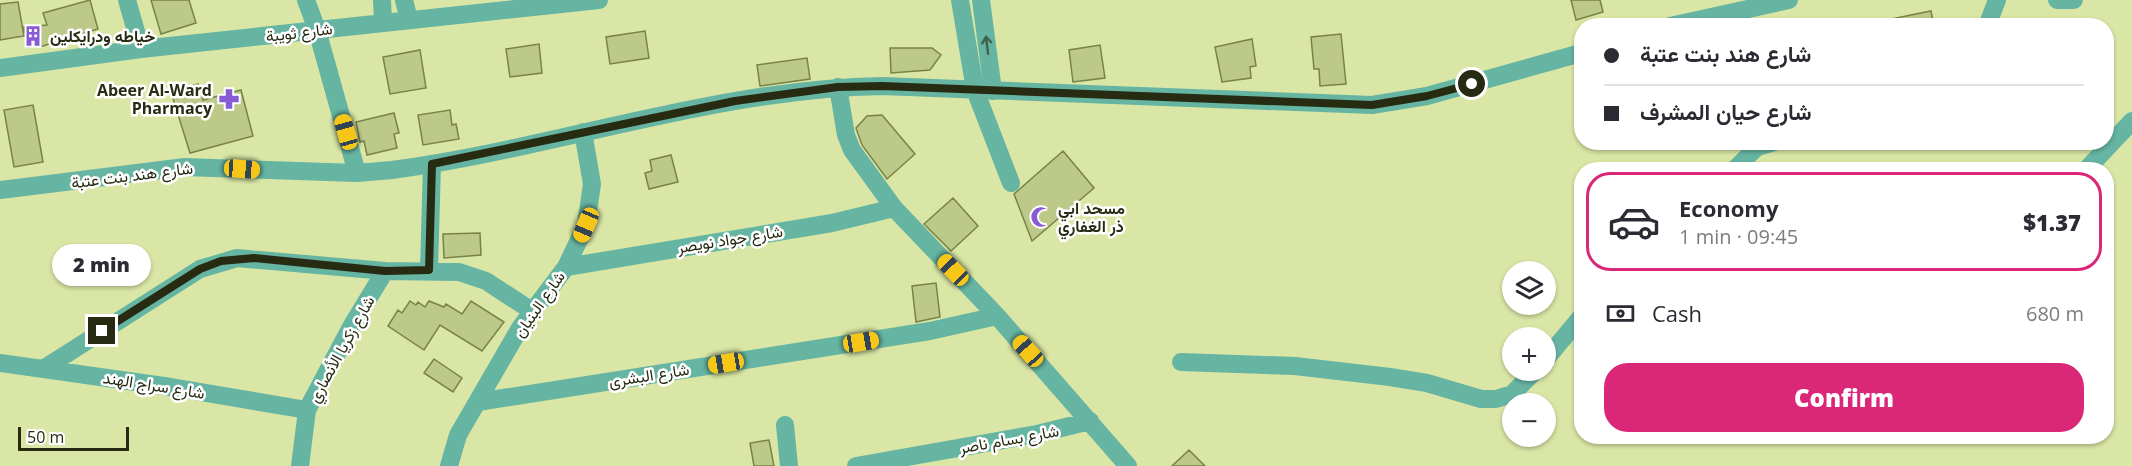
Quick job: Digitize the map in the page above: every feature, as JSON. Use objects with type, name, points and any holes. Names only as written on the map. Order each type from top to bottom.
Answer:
[{"type":"street","points":[[127,0],[141,49]]},
{"type":"street","points":[[306,0],[317,30],[357,173]]},
{"type":"street","points":[[382,0],[383,23]]},
{"type":"street","points":[[404,0],[409,20]]},
{"type":"street","name":"شارع ثويبة","points":[[0,68],[141,49],[543,3],[599,0]]},
{"type":"street","points":[[960,0],[1011,183]]},
{"type":"street","points":[[981,0],[984,90]]},
{"type":"street","points":[[1707,18],[1789,0]]},
{"type":"street","points":[[1990,18],[1997,0]]},
{"type":"street","points":[[2057,0],[2074,0]]},
{"type":"street","name":"شارع هند بنت عتبة","points":[[0,190],[185,167],[357,173],[432,164],[735,101],[838,87],[984,90],[1372,105],[1427,96],[1574,55]]},
{"type":"street","points":[[838,87],[846,135],[852,150],[894,208],[997,316],[1128,466]]},
{"type":"street","points":[[2114,140],[2132,121]]},
{"type":"street","name":"شارع البنيان","points":[[449,466],[458,435],[532,311],[566,267],[586,225],[591,205],[592,184],[583,132]]},
{"type":"street","points":[[1742,162],[1754,150]]},
{"type":"street","points":[[2094,162],[2105,150]]},
{"type":"street","points":[[429,270],[432,164]]},
{"type":"street","name":"شارع جواد نويصر","points":[[566,267],[832,222],[894,208]]},
{"type":"street","points":[[44,369],[200,269],[221,261],[254,258],[385,271],[459,272],[477,277],[532,311]]},
{"type":"street","name":"شارع زكريا الأنصاري","points":[[300,466],[307,410],[351,327],[385,271]]},
{"type":"street","name":"شارع البشرى","points":[[478,402],[930,332],[997,316]]},
{"type":"street","points":[[1556,347],[1574,325]]},
{"type":"street","points":[[1181,362],[1295,366],[1390,377],[1427,383],[1481,399],[1496,399],[1512,394],[1525,381]]},
{"type":"street","name":"شارع سراج الهند","points":[[0,363],[171,387],[307,410]]},
{"type":"street","name":"شارع بسام ناصر","points":[[856,466],[1058,430],[1090,422]]},
{"type":"street","points":[[785,425],[789,466]]},
{"type":"building","points":[[90,0],[98,29],[43,46],[27,47],[24,27],[47,25],[43,13]]},
{"type":"building","points":[[151,0],[189,0],[196,23],[161,34]]},
{"type":"building","points":[[1571,0],[1600,0],[1603,12],[1576,18]]},
{"type":"building","points":[[18,2],[24,36],[0,40],[0,4]]},
{"type":"building","points":[[1931,11],[1932,18],[1896,18]]},
{"type":"building","points":[[645,31],[649,58],[610,64],[606,37]]},
{"type":"building","points":[[1341,34],[1346,84],[1320,86],[1319,69],[1314,69],[1311,37]]},
{"type":"building","points":[[1252,39],[1256,66],[1250,67],[1251,78],[1222,82],[1215,47]]},
{"type":"building","points":[[539,44],[542,73],[510,77],[506,49]]},
{"type":"building","points":[[1100,45],[1105,78],[1073,82],[1069,50]]},
{"type":"building","points":[[890,48],[932,48],[941,55],[930,70],[891,73]]},
{"type":"building","points":[[420,50],[426,88],[390,94],[383,57]]},
{"type":"building","points":[[807,58],[810,79],[760,86],[757,65]]},
{"type":"building","points":[[198,84],[203,100],[241,90],[253,136],[190,153],[171,92]]},
{"type":"building","points":[[33,105],[43,162],[14,167],[4,110]]},
{"type":"building","points":[[450,110],[452,125],[456,124],[459,139],[423,145],[418,115]]},
{"type":"building","points":[[394,113],[399,133],[394,134],[397,148],[367,155],[364,141],[360,142],[356,122]]},
{"type":"building","points":[[882,115],[915,154],[887,179],[862,145],[856,128],[867,116]]},
{"type":"building","name":"مسحد ابي ذر الغفاري","points":[[1063,151],[1094,188],[1032,241],[1014,194]]},
{"type":"building","points":[[671,155],[678,182],[649,189],[645,173],[652,171],[650,160]]},
{"type":"building","points":[[953,198],[978,226],[951,251],[924,224]]},
{"type":"building","points":[[480,233],[481,255],[444,258],[443,234]]},
{"type":"building","points":[[936,283],[940,317],[916,322],[912,286]]},
{"type":"building","points":[[410,301],[416,305],[418,302],[425,307],[429,301],[444,307],[446,304],[462,314],[471,301],[504,322],[482,351],[440,325],[424,350],[388,326],[398,310],[402,313]]},
{"type":"building","points":[[434,359],[462,378],[453,392],[424,373]]},
{"type":"building","points":[[769,440],[774,466],[754,466],[750,443]]},
{"type":"building","points":[[1189,450],[1205,466],[1172,466]]},
{"type":"place","name":"خياطه ودرايكلين","points":[[33,36]]},
{"type":"place","name":"Abeer Al-Ward Pharmacy","points":[[229,99]]},
{"type":"place","name":"مسحد ابي ذر الغفاري","points":[[1041,217]]},
{"type":"route","points":[[102,331],[200,269],[237,258],[385,271],[429,270],[432,164],[735,101],[838,87],[882,86],[1372,105],[1427,96],[1472,84]]}]
